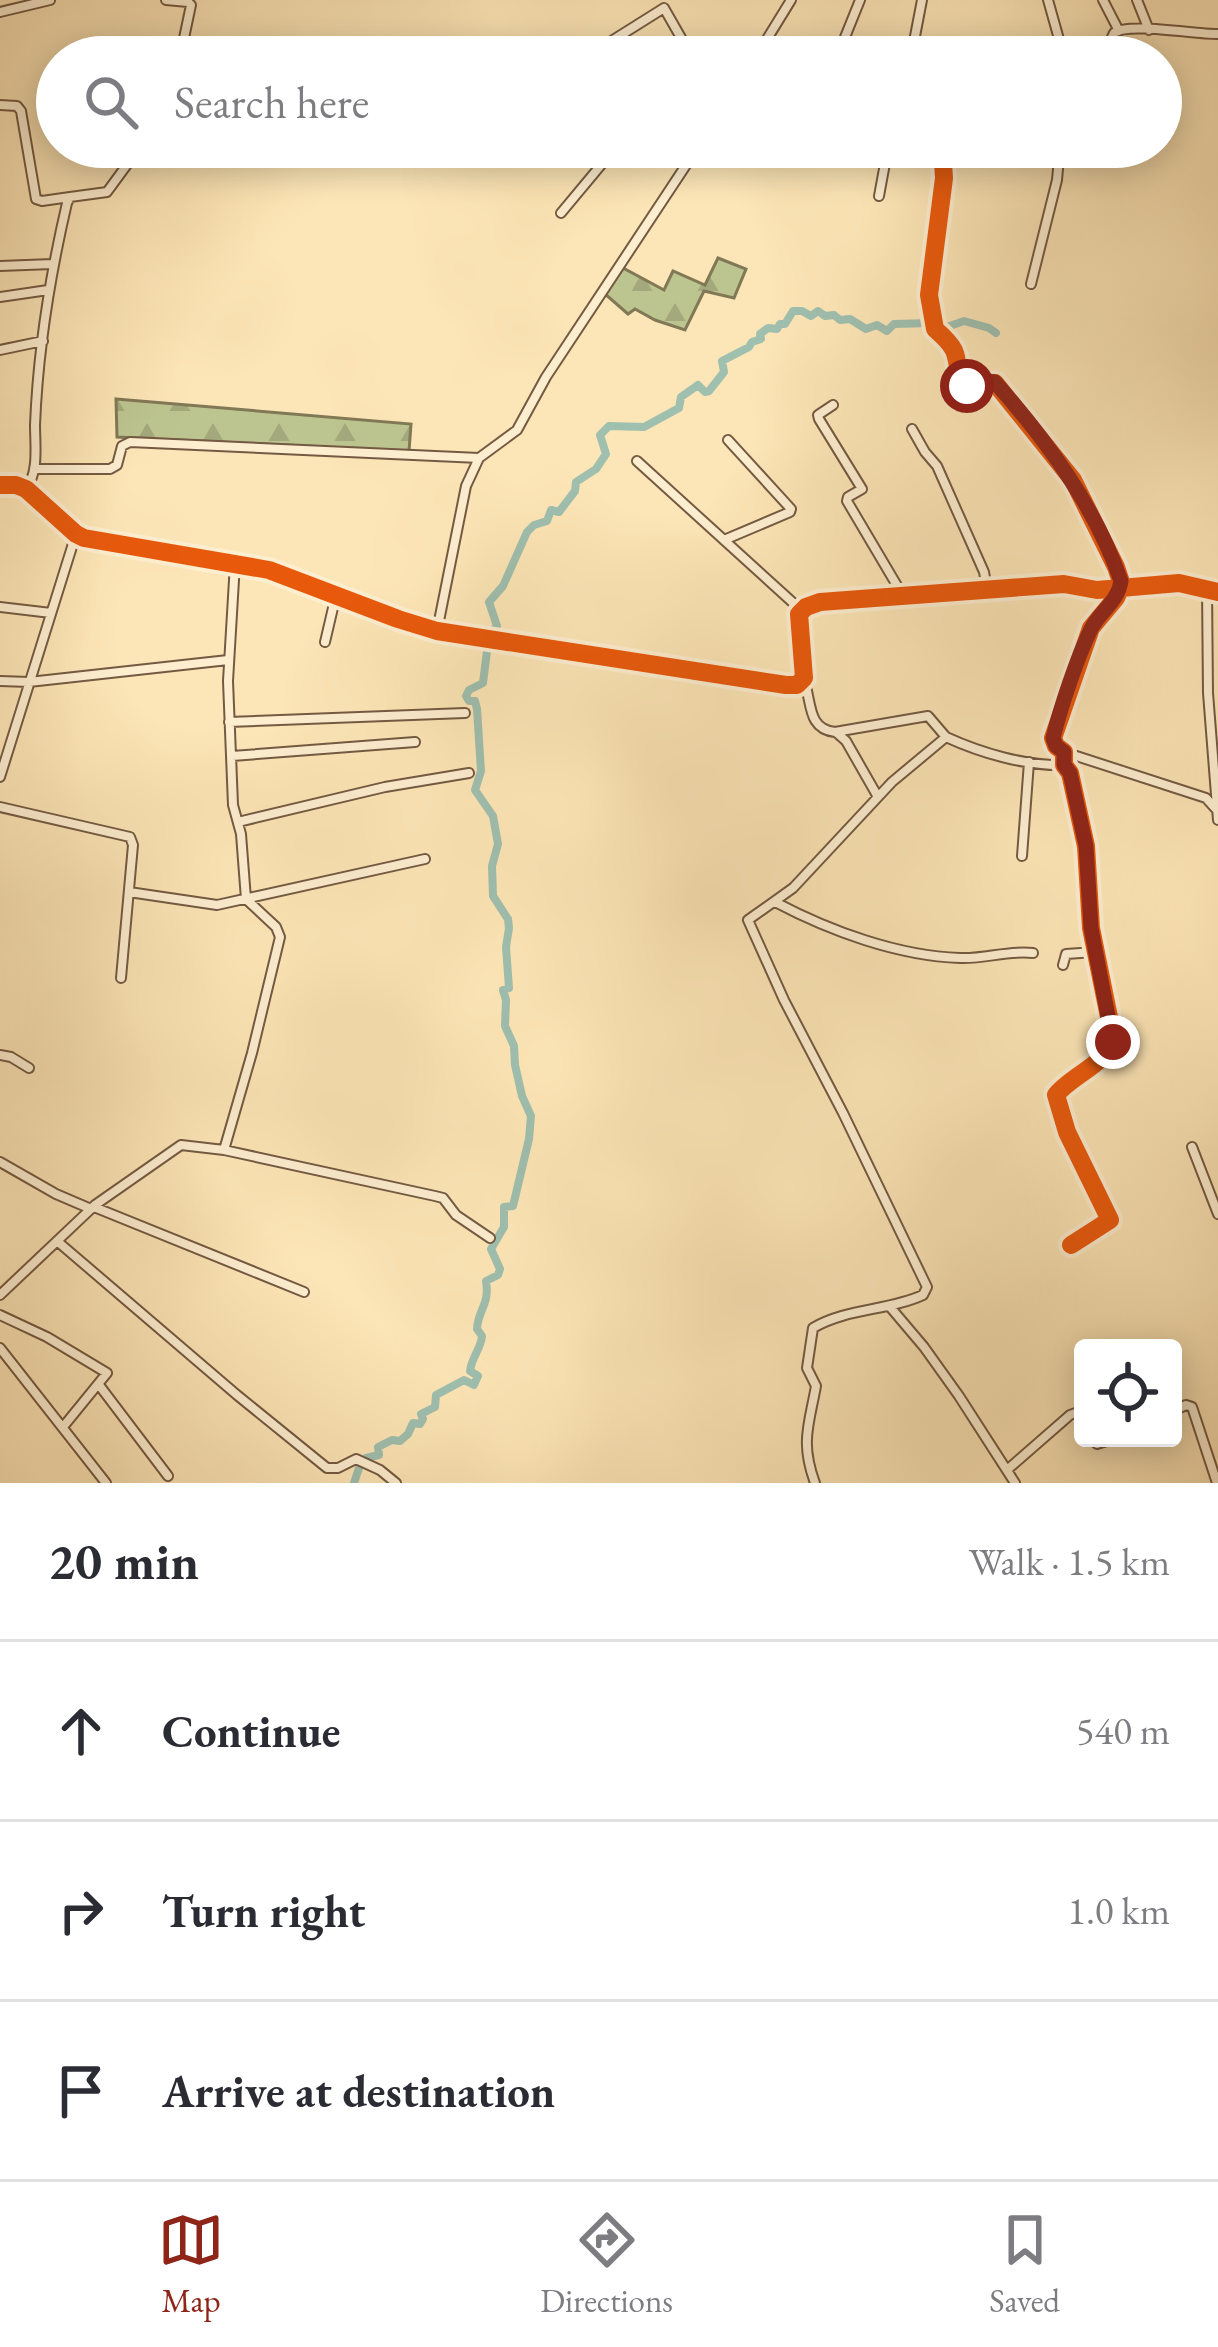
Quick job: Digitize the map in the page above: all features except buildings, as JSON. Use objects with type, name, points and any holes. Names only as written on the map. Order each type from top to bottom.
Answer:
[{"type":"street","points":[[0,12],[50,0]]},
{"type":"street","points":[[166,0],[191,5],[185,36]]},
{"type":"street","points":[[845,36],[860,0]]},
{"type":"street","points":[[915,36],[922,0]]},
{"type":"street","points":[[1048,0],[1058,36]]},
{"type":"street","points":[[1103,0],[1119,31]]},
{"type":"street","points":[[1137,0],[1149,30]]},
{"type":"street","points":[[767,36],[785,3]]},
{"type":"street","points":[[619,36],[662,8],[679,36]]},
{"type":"street","points":[[1112,36],[1119,31],[1149,30],[1218,34]]},
{"type":"street","points":[[0,105],[21,111],[36,199],[107,192],[125,168]]},
{"type":"street","points":[[561,213],[598,168]]},
{"type":"street","points":[[437,631],[466,486],[479,458],[517,430],[546,377],[684,168]]},
{"type":"street","points":[[878,196],[884,168]]},
{"type":"street","points":[[943,168],[929,295],[937,332],[952,342],[960,385],[995,382],[1064,466],[1116,567],[1120,588],[1091,628],[1054,740],[1064,752],[1206,798],[1215,808]]},
{"type":"street","points":[[1030,284],[1058,168]]},
{"type":"street","points":[[26,488],[34,469],[48,290],[70,197]]},
{"type":"street","points":[[0,266],[53,264]]},
{"type":"street","points":[[0,296],[48,290]]},
{"type":"street","points":[[0,350],[43,340]]},
{"type":"street","points":[[832,405],[819,419],[862,489],[847,502],[902,595]]},
{"type":"street","points":[[912,430],[937,466],[984,572],[987,589]]},
{"type":"street","points":[[724,540],[791,508],[728,440]]},
{"type":"street","points":[[34,469],[110,469],[117,465],[122,446],[130,442],[479,458]]},
{"type":"street","points":[[637,461],[801,610]]},
{"type":"street","points":[[0,485],[26,488],[76,535],[269,569],[437,631],[786,686],[804,678]]},
{"type":"street","points":[[0,777],[76,535]]},
{"type":"street","points":[[224,1150],[280,937],[276,927],[246,899],[233,805],[228,660],[235,563]]},
{"type":"street","points":[[1064,765],[966,747],[946,737],[928,716],[825,731],[816,724],[804,678],[801,610],[825,601],[1064,584],[1096,590],[1168,583],[1218,592]]},
{"type":"street","points":[[1207,589],[1208,692],[1218,820]]},
{"type":"street","points":[[326,642],[336,595]]},
{"type":"street","points":[[0,607],[51,613]]},
{"type":"street","points":[[0,681],[29,682],[228,660]]},
{"type":"street","points":[[229,722],[466,713]]},
{"type":"street","points":[[835,732],[846,741],[878,797]]},
{"type":"street","points":[[815,1483],[806,1437],[816,1390],[807,1369],[813,1328],[923,1295],[926,1285],[748,923],[804,877],[904,771],[946,737]]},
{"type":"street","points":[[232,756],[415,742]]},
{"type":"street","points":[[1064,752],[1086,846],[1095,952],[1113,1046],[1056,1095],[1067,1132],[1109,1220],[1071,1245]]},
{"type":"street","points":[[1022,856],[1030,762]]},
{"type":"street","points":[[238,822],[361,792],[469,773]]},
{"type":"street","points":[[0,807],[130,837],[121,978]]},
{"type":"street","points":[[128,892],[217,905],[425,859]]},
{"type":"street","points":[[773,902],[830,929],[912,952],[960,958],[1034,953]]},
{"type":"street","points":[[1063,965],[1066,954],[1095,952]]},
{"type":"street","points":[[0,1055],[29,1068]]},
{"type":"street","points":[[0,1295],[92,1208],[176,1147],[186,1145],[443,1198],[456,1215],[490,1238]]},
{"type":"street","points":[[1192,1147],[1218,1214]]},
{"type":"street","points":[[0,1162],[56,1193],[304,1292]]},
{"type":"street","points":[[57,1241],[327,1468],[353,1459],[396,1483]]},
{"type":"street","points":[[890,1307],[924,1347],[1015,1483]]},
{"type":"street","points":[[0,1315],[107,1373],[64,1427]]},
{"type":"street","points":[[0,1348],[106,1483]]},
{"type":"street","points":[[100,1385],[168,1476]]},
{"type":"street","points":[[1182,1407],[1192,1407],[1217,1483]]},
{"type":"street","points":[[1007,1470],[1074,1414]]},
{"type":"green space","points":[[718,258],[746,269],[734,298],[704,291],[685,330],[635,309],[628,314],[605,294],[623,268],[664,290],[673,271],[705,285]]},
{"type":"green space","points":[[116,399],[411,424],[409,451],[117,437]]},
{"type":"waterway","points":[[354,1483],[366,1458],[379,1455],[378,1447],[400,1441],[413,1423],[420,1424],[421,1414],[435,1407],[436,1395],[464,1380],[474,1385],[478,1376],[470,1371],[482,1336],[477,1329],[486,1281],[500,1269],[491,1249],[504,1227],[504,1207],[513,1206],[529,1139],[531,1116],[505,1026],[509,928],[493,896],[492,866],[498,844],[493,816],[475,790],[481,771],[477,709],[475,701],[466,696],[483,683],[489,635],[497,626],[489,602],[503,586],[527,532],[547,521],[551,510],[559,512],[576,482],[596,469],[606,454],[600,435],[609,426],[644,427],[679,408],[681,397],[698,385],[709,391],[724,372],[722,361],[761,339],[768,328],[785,324],[793,311],[811,316],[818,311],[850,319],[866,329],[877,325],[887,331],[894,324],[931,323],[947,327],[964,321],[996,333]]},
{"type":"cycle path","points":[[943,168],[929,295],[935,329],[955,353],[960,385],[995,383],[1073,480],[1122,585],[1091,628],[1053,738],[1064,752],[1086,846],[1091,928],[1113,1037],[1098,1062],[1056,1095],[1067,1132],[1110,1220],[1071,1245]]},
{"type":"cycle path","points":[[0,485],[26,489],[84,538],[269,570],[437,631],[786,685],[797,685],[804,678],[799,614],[820,602],[1064,584],[1097,590],[1179,583],[1218,592]]},
{"type":"route","points":[[967,386],[995,382],[1060,462],[1122,585],[1091,628],[1053,738],[1064,753],[1086,846],[1091,928],[1113,1042]]}]
